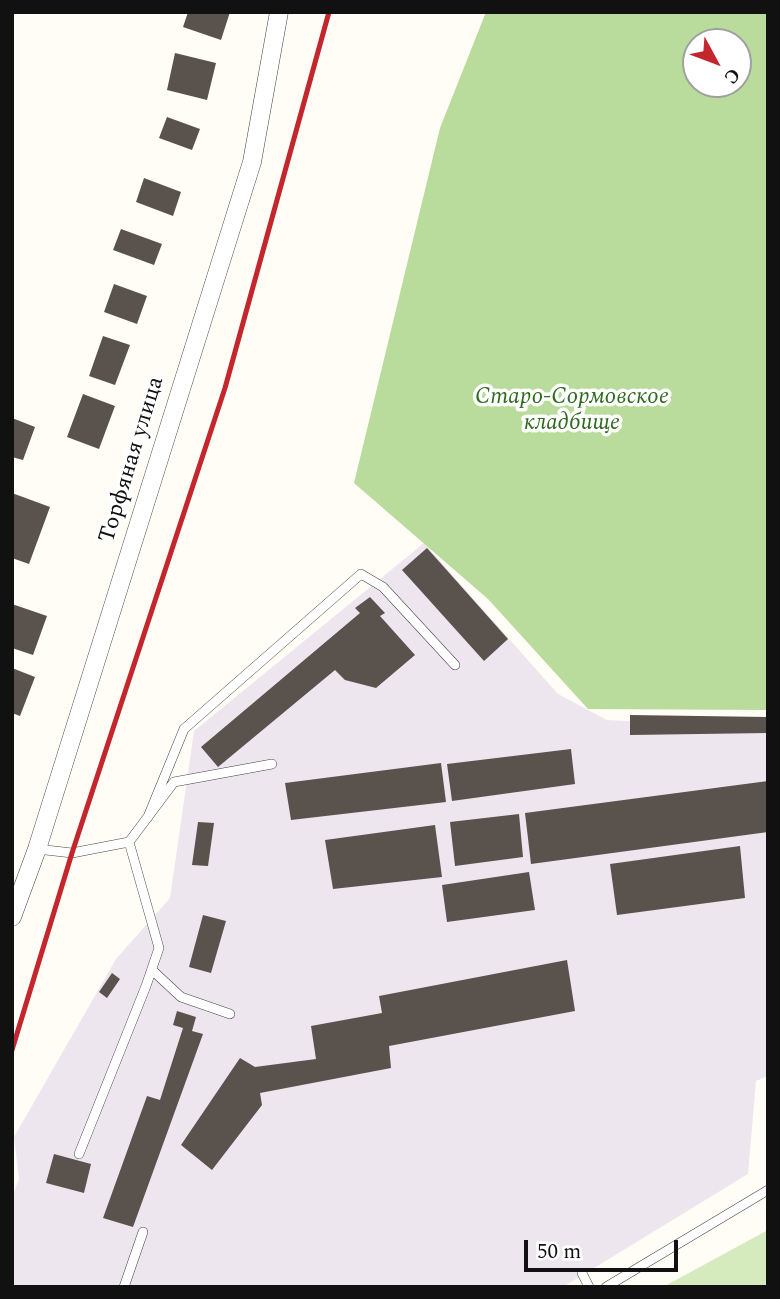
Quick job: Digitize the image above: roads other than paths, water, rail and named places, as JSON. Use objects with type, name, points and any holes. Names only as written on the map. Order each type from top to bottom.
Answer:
[{"type":"street","name":"Торфяная улица","points":[[12,917],[37,849],[251,162],[279,12]]},
{"type":"lane","points":[[148,817],[184,729],[362,573],[383,587],[455,665]]},
{"type":"lane","points":[[37,849],[72,853],[129,842],[174,782],[272,764]]},
{"type":"lane","points":[[79,1154],[159,948],[129,842]]},
{"type":"lane","points":[[152,970],[181,997],[230,1014]]},
{"type":"lane","points":[[606,1287],[768,1190]]},
{"type":"lane","points":[[124,1287],[143,1232]]},
{"type":"lane","points":[[582,1273],[589,1287]]},
{"type":"railway","points":[[12,1050],[72,853],[225,388],[329,12]]},
{"type":"park label","name":"Старо-Сормовское кладбище","points":[[572,411]]}]
